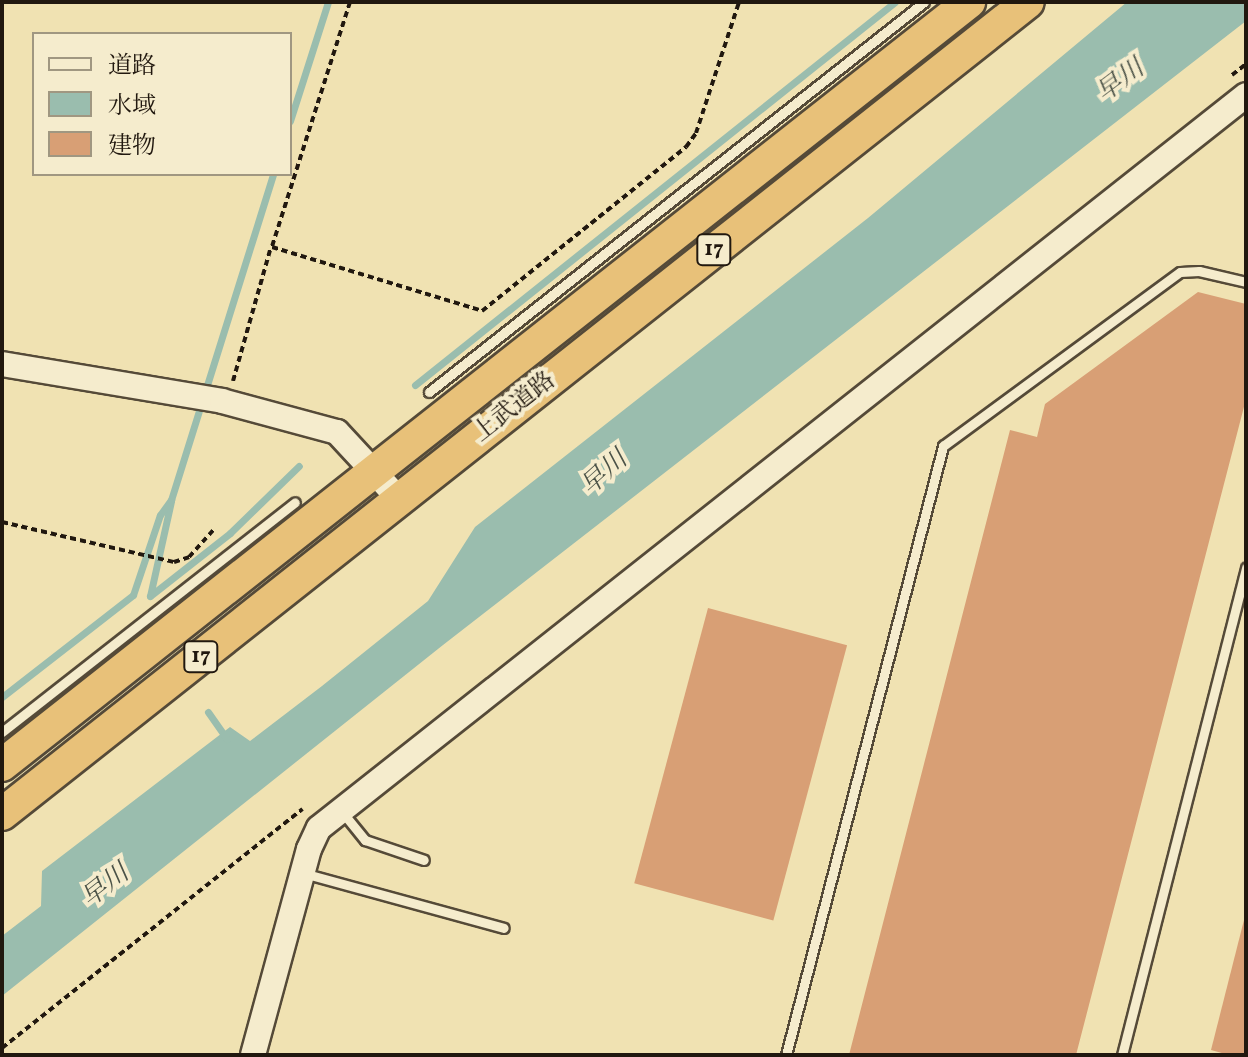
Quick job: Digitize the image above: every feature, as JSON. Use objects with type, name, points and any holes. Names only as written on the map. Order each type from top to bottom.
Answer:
[{"type":"highway","name":"上武道路","points":[[2,765],[61,702],[376,469],[530,330],[858,72],[969,2]]},
{"type":"highway","name":"上武道路","points":[[2,814],[1028,2]]},
{"type":"street","points":[[253,1055],[313,838],[341,810],[1246,95]]},
{"type":"street","points":[[2,364],[193,397],[227,392],[337,432],[376,469],[400,500]]},
{"type":"lane","points":[[858,72],[924,2]]},
{"type":"lane","points":[[786,1055],[943,446],[1180,272],[1199,271],[1246,282]]},
{"type":"lane","points":[[429,392],[530,330]]},
{"type":"lane","points":[[2,732],[61,702],[295,502]]},
{"type":"lane","points":[[1122,1055],[1246,568]]},
{"type":"lane","points":[[341,810],[365,840],[424,860]]},
{"type":"lane","points":[[303,873],[504,928]]},
{"type":"path","points":[[227,392],[350,2]]},
{"type":"path","points":[[272,247],[482,311],[686,147],[696,133],[739,2]]},
{"type":"path","points":[[2,522],[164,561],[189,557],[213,530]]},
{"type":"water","name":"早川","points":[[1127,2],[1246,2],[1246,21],[443,645],[2,996],[2,936],[41,906],[42,871],[230,727],[250,741],[322,686],[428,601],[475,527],[868,218]]},
{"type":"building","points":[[1198,292],[1246,304],[1246,399],[1076,1055],[849,1055],[1010,430],[1037,437],[1045,404]]},
{"type":"building","points":[[708,608],[847,645],[773,921],[634,883]]},
{"type":"building","points":[[1245,916],[1246,1055],[1229,1055],[1211,1050]]},
{"type":"waterway","points":[[292,115],[328,2]]},
{"type":"waterway","points":[[415,385],[895,2]]},
{"type":"waterway","points":[[2,697],[133,595],[160,515],[171,500],[272,176]]},
{"type":"waterway","points":[[150,596],[230,533],[299,466]]},
{"type":"waterway","points":[[150,596],[171,501]]},
{"type":"waterway","points":[[208,712],[227,739]]}]
